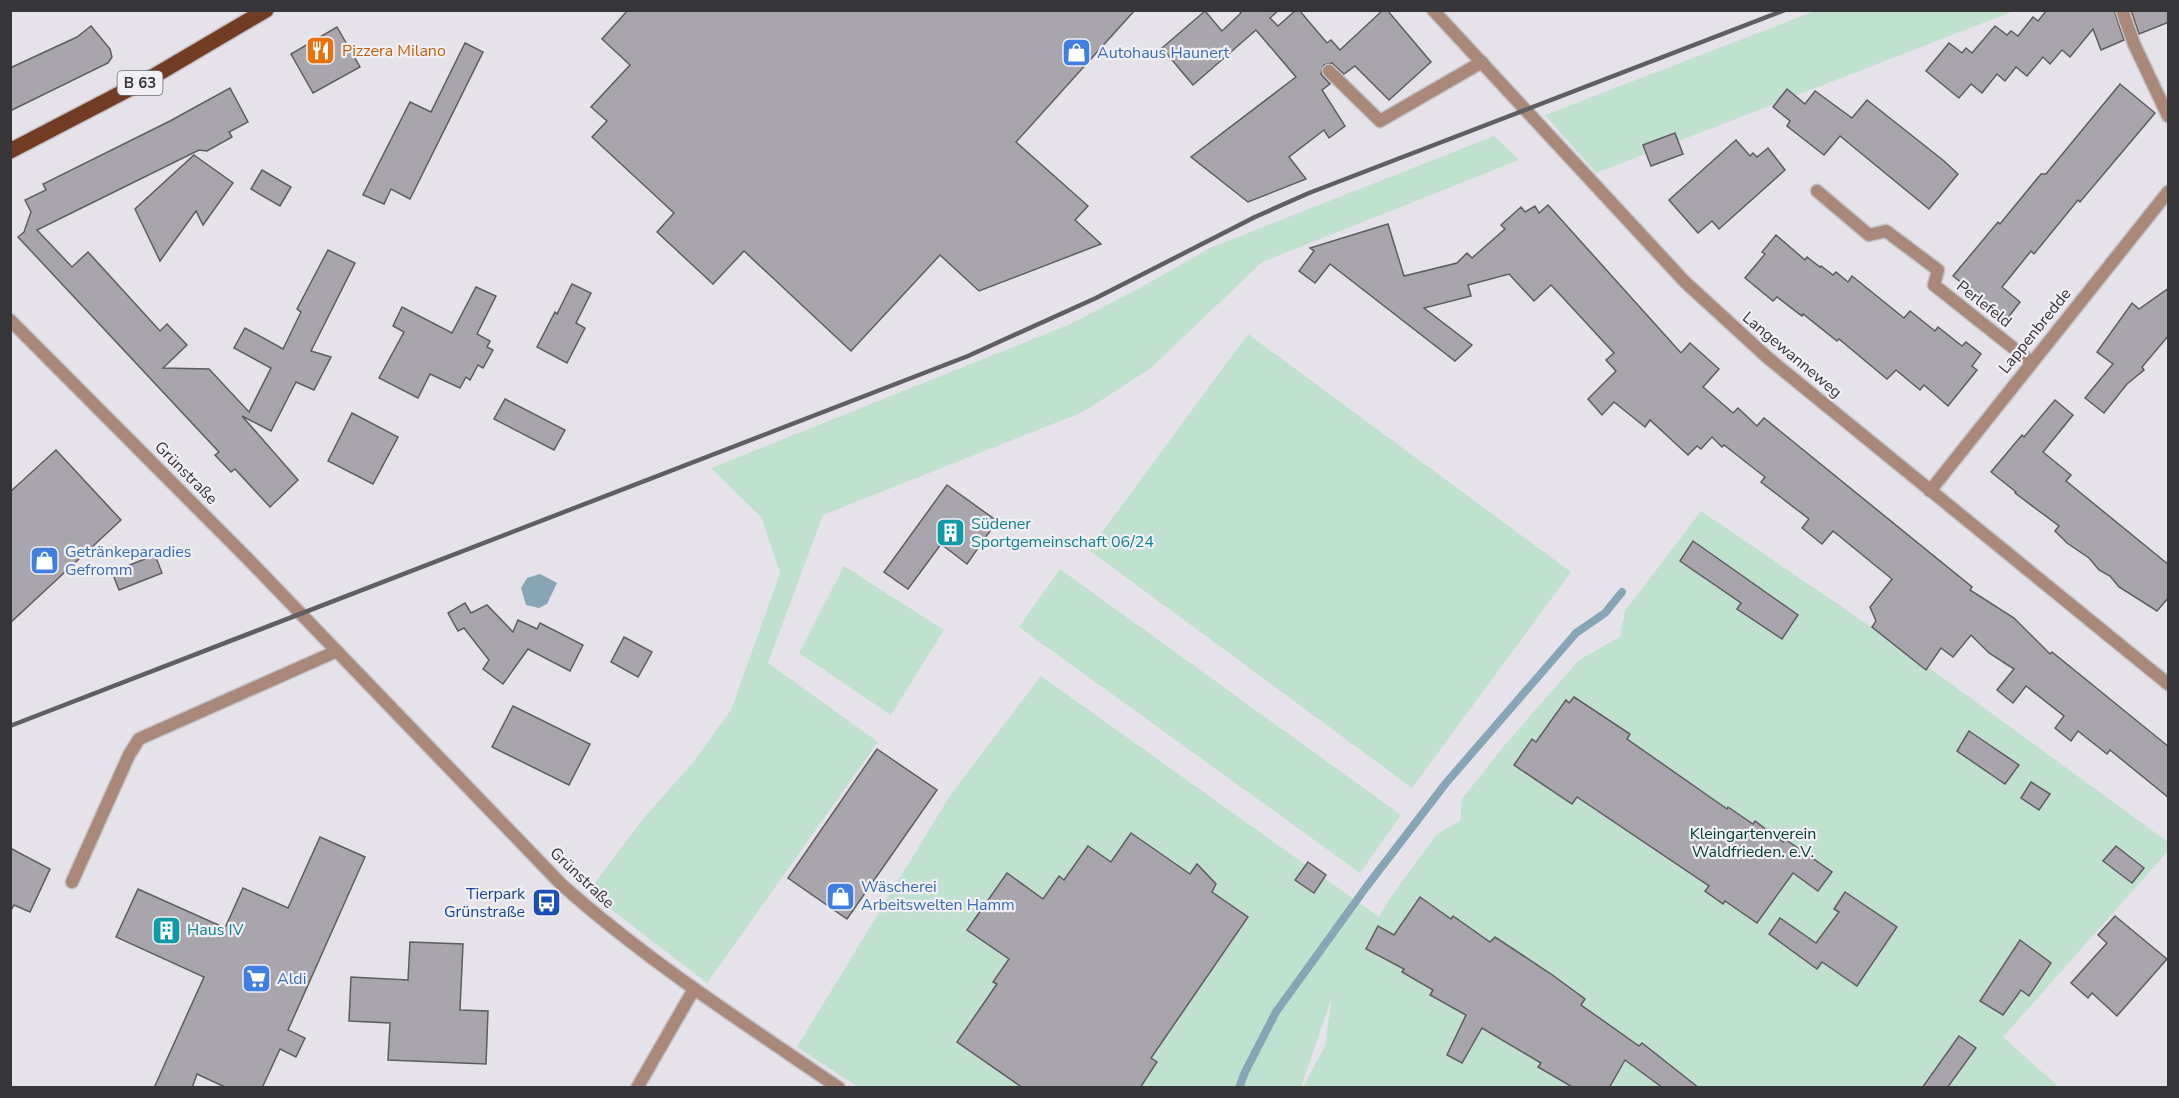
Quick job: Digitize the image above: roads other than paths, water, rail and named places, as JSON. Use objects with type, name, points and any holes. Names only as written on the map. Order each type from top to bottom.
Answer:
[{"type":"main road","name":"B 63","points":[[16,148],[154,76],[266,10]]},
{"type":"street","name":"Langewanneweg","points":[[1433,10],[1685,282],[1715,311],[1768,358],[2169,684]]},
{"type":"street","points":[[2122,10],[2134,44],[2169,116]]},
{"type":"street","points":[[1329,71],[1380,121],[1482,62]]},
{"type":"street","points":[[10,162],[16,148]]},
{"type":"street","name":"Perlefeld","points":[[1817,191],[1869,235],[1886,231],[1938,270],[1934,285],[2031,362]]},
{"type":"street","name":"Lappenbredde","points":[[1930,491],[2169,192]]},
{"type":"street","name":"Grünstraße","points":[[10,320],[337,651],[561,884],[622,936],[694,989],[839,1088]]},
{"type":"street","points":[[72,882],[129,754],[139,739],[337,651]]},
{"type":"street","points":[[637,1088],[694,989]]},
{"type":"water","points":[[540,574],[557,583],[547,604],[539,608],[526,605],[521,588],[527,578]]},
{"type":"waterway","points":[[1239,1088],[1276,1012],[1367,886],[1446,783],[1576,633],[1605,613],[1622,592]]},
{"type":"railway","points":[[10,726],[968,356],[1096,298],[1255,217],[1309,193],[1785,10]]},
{"type":"place","name":"Pizzera Milano","points":[[321,51]]},
{"type":"place","name":"Autohaus Haunert","points":[[1076,53]]},
{"type":"place","name":"Südener Sportgemeinschaft 06/24","points":[[950,533]]},
{"type":"place","name":"Getränkeparadies Gefromm","points":[[44,561]]},
{"type":"place","name":"Wäscherei Arbeitswelten Hamm","points":[[840,896]]},
{"type":"place","name":"Tierpark Grünstraße","points":[[546,903]]},
{"type":"place","name":"Haus IV","points":[[166,930]]},
{"type":"place","name":"Aldi","points":[[256,979]]},
{"type":"park label","name":"Kleingartenverein Waldfrieden. e.V.","points":[[1753,843]]}]
